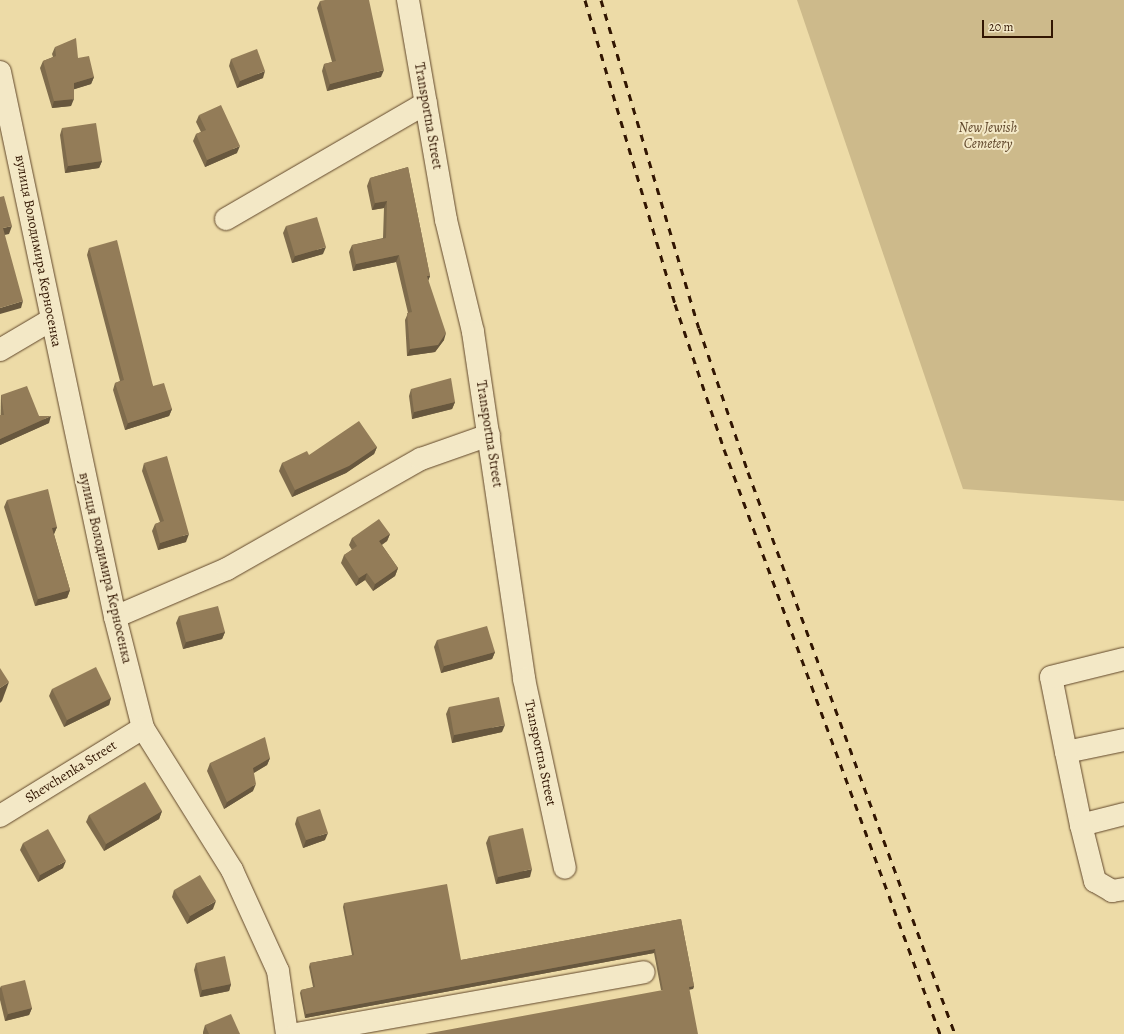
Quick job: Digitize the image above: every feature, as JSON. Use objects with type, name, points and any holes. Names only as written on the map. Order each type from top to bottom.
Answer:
[{"type":"street","name":"Transportna Street","points":[[408,0],[446,220],[473,332],[524,679],[565,868]]},
{"type":"street","name":"вулиця Володимира Керносенка","points":[[0,72],[51,320],[115,617],[143,728],[232,870],[278,971],[287,1034]]},
{"type":"street","points":[[226,219],[426,102]]},
{"type":"street","points":[[0,350],[51,320]]},
{"type":"street","points":[[115,617],[227,569],[421,459],[489,435]]},
{"type":"street","points":[[1124,659],[1051,677],[1081,825],[1095,881],[1112,891],[1124,889]]},
{"type":"street","name":"Shevchenka Street","points":[[0,816],[143,728]]},
{"type":"street","points":[[1066,752],[1124,740]]},
{"type":"street","points":[[1081,825],[1124,814]]},
{"type":"street","points":[[297,1034],[644,972]]},
{"type":"green space","name":"New Jewish Cemetery","points":[[797,0],[1124,0],[1124,501],[963,489]]},
{"type":"building","points":[[369,0],[384,70],[330,84],[324,64],[336,61],[320,1]]},
{"type":"building","points":[[76,38],[78,58],[89,56],[94,77],[74,83],[74,99],[54,101],[43,61],[56,56],[55,47]]},
{"type":"building","points":[[257,49],[265,71],[240,81],[231,59]]},
{"type":"building","points":[[221,105],[240,146],[207,160],[196,134],[206,130],[199,115]]},
{"type":"building","points":[[96,123],[102,161],[68,166],[62,128]]},
{"type":"building","points":[[408,167],[430,276],[427,276],[446,333],[438,345],[410,349],[407,313],[412,312],[399,255],[356,264],[352,245],[386,238],[387,201],[375,203],[370,178]]},
{"type":"building","points":[[4,196],[12,226],[3,228],[23,301],[0,308],[0,197]]},
{"type":"building","points":[[317,217],[326,247],[295,256],[286,226]]},
{"type":"building","points":[[117,240],[153,386],[164,383],[172,409],[128,423],[115,383],[124,380],[89,248]]},
{"type":"building","points":[[451,378],[455,402],[414,412],[411,389]]},
{"type":"building","points":[[27,386],[39,416],[51,416],[0,439],[0,415],[4,415],[1,395]]},
{"type":"building","points":[[359,421],[377,447],[349,466],[295,490],[282,463],[307,451],[309,455]]},
{"type":"building","points":[[167,456],[189,534],[160,543],[155,524],[164,521],[144,463]]},
{"type":"building","points":[[48,489],[57,527],[52,528],[70,590],[38,599],[7,500]]},
{"type":"building","points":[[379,519],[390,534],[379,541],[398,568],[375,584],[367,573],[359,578],[344,555],[357,546],[352,538]]},
{"type":"building","points":[[218,606],[225,632],[186,642],[179,616]]},
{"type":"building","points":[[487,626],[495,652],[444,666],[437,640]]},
{"type":"building","points":[[96,667],[111,698],[67,720],[52,689]]},
{"type":"building","points":[[0,668],[9,682],[0,688]]},
{"type":"building","points":[[499,697],[505,725],[454,735],[449,707]]},
{"type":"building","points":[[265,737],[270,758],[253,768],[256,784],[227,802],[210,763]]},
{"type":"building","points":[[145,782],[162,811],[106,844],[89,815]]},
{"type":"building","points":[[320,809],[328,833],[306,840],[297,817]]},
{"type":"building","points":[[523,828],[532,869],[498,877],[489,836]]},
{"type":"building","points":[[48,829],[66,861],[40,875],[23,843]]},
{"type":"building","points":[[200,875],[216,901],[190,916],[174,890]]},
{"type":"building","points":[[447,884],[461,960],[681,919],[694,986],[689,987],[698,1034],[425,1034],[663,990],[655,949],[306,1014],[301,990],[315,987],[310,963],[354,955],[344,903]]},
{"type":"building","points":[[225,956],[231,984],[202,990],[196,963]]},
{"type":"building","points":[[25,980],[32,1008],[8,1014],[1,986]]},
{"type":"building","points":[[231,1014],[240,1034],[209,1034],[205,1025]]},
{"type":"railway","points":[[585,0],[675,304],[724,449],[940,1034]]},
{"type":"railway","points":[[601,0],[699,328],[748,472],[955,1034]]}]
